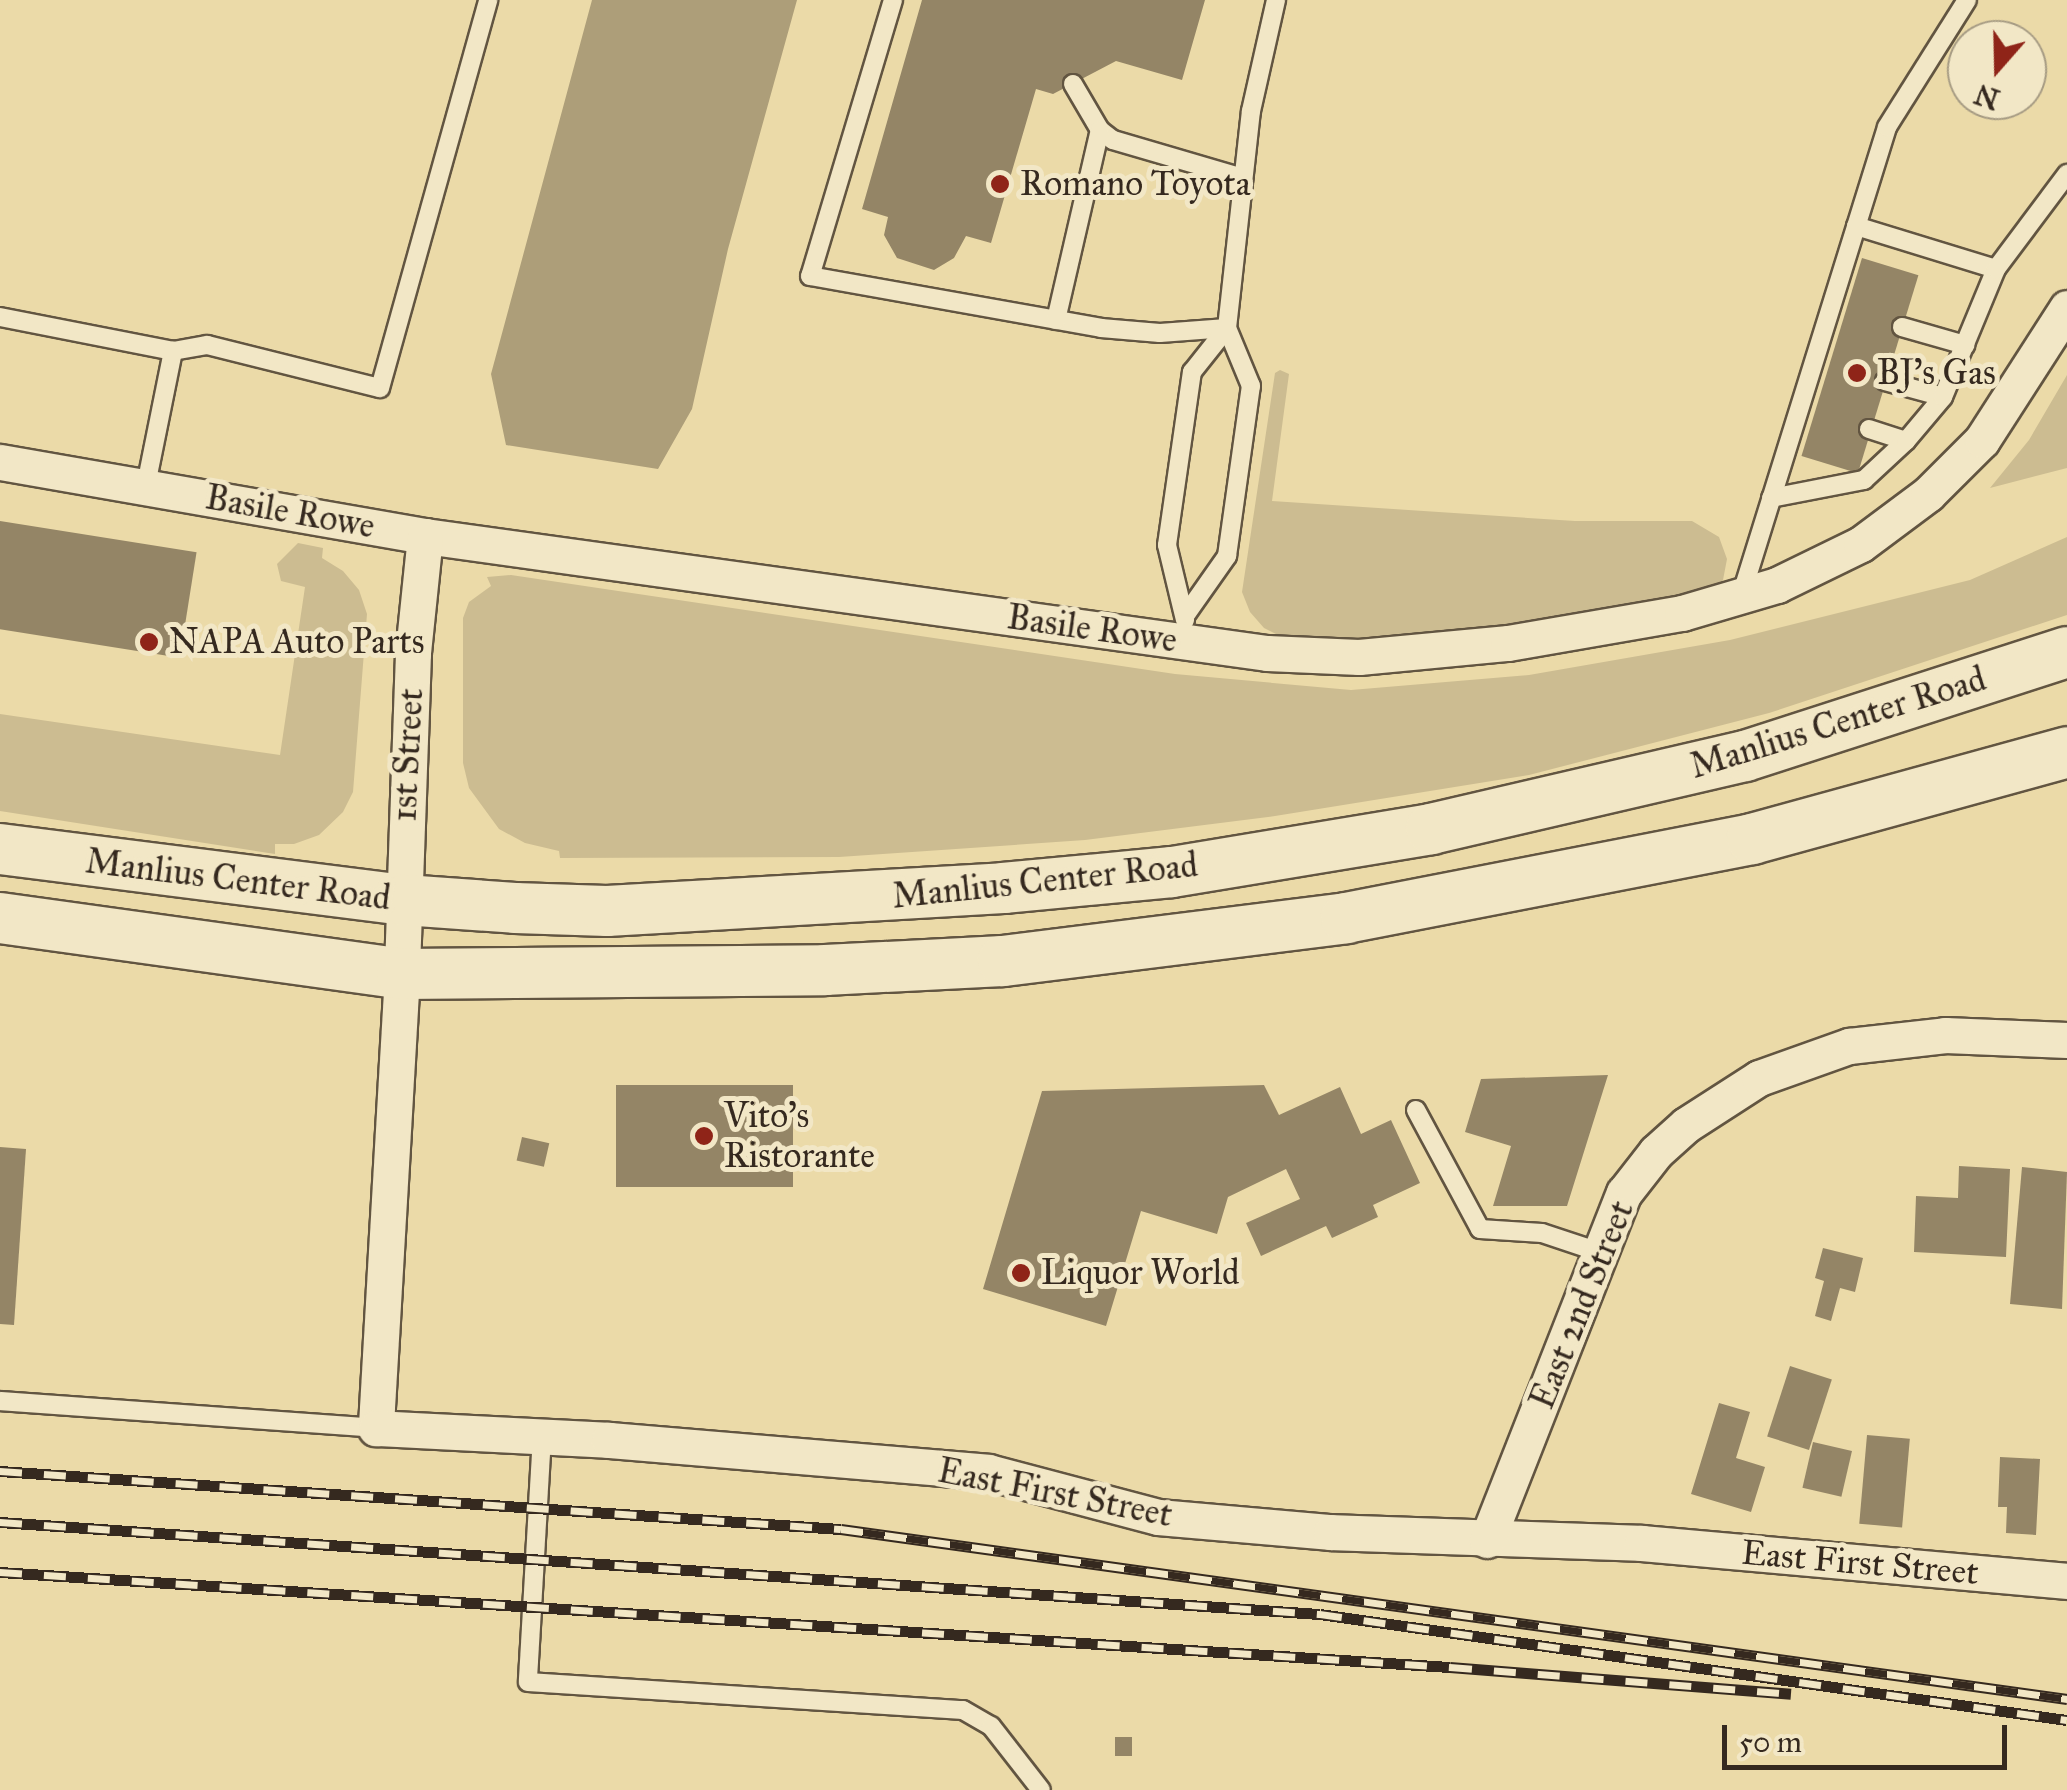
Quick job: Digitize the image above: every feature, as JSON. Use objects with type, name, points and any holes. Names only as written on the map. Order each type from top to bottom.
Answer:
[{"type":"main road","name":"Manlius Center Road","points":[[0,849],[404,900],[607,911],[890,898],[1172,872],[1431,828],[1745,756],[2067,652]]},
{"type":"main road","name":"Manlius Center Road","points":[[0,918],[402,974],[824,970],[1003,961],[1346,918],[1752,839],[2054,756]]},
{"type":"street","name":"Basile Rowe","points":[[0,462],[146,484],[425,536],[1184,627],[1267,653],[1378,655],[1508,643],[1682,613],[1776,585],[1860,544],[1928,494],[1982,440],[2067,308]]},
{"type":"street","name":"1st Street","points":[[402,974],[412,672],[425,536]]},
{"type":"street","points":[[376,1428],[402,974]]},
{"type":"street","name":"East 2nd Street","points":[[1487,1540],[1624,1193],[1656,1152],[1686,1125],[1759,1078],[1849,1046],[1945,1035],[2067,1040]]},
{"type":"street","name":"East First Street","points":[[376,1428],[542,1436],[988,1472],[1158,1517],[1487,1540],[1642,1543],[2067,1581]]},
{"type":"lane","points":[[0,316],[173,351],[207,345],[380,388],[488,0]]},
{"type":"lane","points":[[894,0],[810,276],[1056,320],[1160,332],[1226,328]]},
{"type":"lane","points":[[1184,627],[1227,556],[1251,386],[1226,328],[1251,111],[1276,0]]},
{"type":"lane","points":[[1741,596],[1771,498],[1822,362],[1886,127],[1967,0]]},
{"type":"lane","points":[[1073,84],[1100,130],[1112,140],[1243,178]]},
{"type":"lane","points":[[1056,320],[1100,130]]},
{"type":"lane","points":[[1771,498],[1864,480],[1906,441],[1943,397],[1996,269],[2067,174]]},
{"type":"lane","points":[[1856,226],[1996,269]]},
{"type":"lane","points":[[1902,326],[1965,345]]},
{"type":"lane","points":[[1184,627],[1167,545],[1192,372],[1226,328]]},
{"type":"lane","points":[[146,484],[173,351]]},
{"type":"lane","points":[[1885,381],[1943,397]]},
{"type":"lane","points":[[1870,429],[1906,441]]},
{"type":"lane","points":[[1416,1110],[1480,1229],[1542,1233],[1602,1253]]},
{"type":"lane","points":[[0,1401],[376,1428]]},
{"type":"lane","points":[[542,1436],[528,1682],[963,1710],[990,1726],[1041,1790]]},
{"type":"shaded area","points":[[592,0],[797,0],[728,249],[692,409],[658,469],[506,445],[491,374]]},
{"type":"shaded area","points":[[1280,370],[1289,374],[1272,501],[1575,521],[1692,521],[1719,537],[1727,559],[1723,580],[1712,595],[1472,632],[1359,640],[1278,635],[1264,628],[1250,612],[1242,592],[1275,373]]},
{"type":"shaded area","points":[[2067,375],[2067,468],[1990,488],[2029,440]]},
{"type":"shaded area","points":[[2067,537],[2067,615],[1769,713],[1529,775],[1275,816],[1085,840],[839,857],[560,858],[559,851],[525,843],[499,829],[469,788],[463,763],[463,618],[469,602],[491,586],[487,577],[511,575],[1175,674],[1351,690],[1529,675],[1730,640],[1970,580]]},
{"type":"shaded area","points":[[298,543],[323,548],[322,558],[343,571],[359,590],[367,614],[353,792],[343,812],[319,835],[294,844],[275,844],[275,854],[0,811],[0,714],[280,755],[305,587],[281,581],[277,564]]},
{"type":"building","points":[[922,0],[1205,0],[1182,80],[1116,61],[1053,94],[1036,89],[991,243],[966,236],[954,258],[934,270],[897,258],[884,235],[888,217],[862,209]]},
{"type":"building","name":"BJ's Gas","points":[[1862,258],[1918,275],[1858,473],[1801,456]]},
{"type":"building","points":[[0,521],[197,552],[180,658],[0,629]]},
{"type":"building","points":[[1608,1075],[1567,1206],[1493,1206],[1511,1146],[1465,1132],[1481,1079]]},
{"type":"building","name":"Vito's Ristorante","points":[[616,1085],[793,1085],[793,1187],[616,1187]]},
{"type":"building","points":[[1264,1085],[1279,1115],[1340,1087],[1361,1134],[1391,1120],[1420,1183],[1373,1205],[1378,1217],[1332,1238],[1326,1226],[1261,1256],[1246,1223],[1300,1199],[1286,1169],[1228,1197],[1217,1234],[1141,1211],[1106,1326],[983,1289],[1042,1091]]},
{"type":"building","points":[[522,1137],[549,1143],[544,1167],[517,1160]]},
{"type":"building","points":[[0,1147],[26,1149],[14,1325],[0,1324]]},
{"type":"building","points":[[1959,1166],[2010,1169],[2006,1257],[1914,1252],[1916,1196],[1958,1198]]},
{"type":"building","points":[[2022,1167],[2067,1172],[2062,1309],[2010,1304]]},
{"type":"building","points":[[1823,1248],[1863,1258],[1855,1292],[1840,1288],[1831,1321],[1815,1316],[1824,1281],[1815,1278]]},
{"type":"building","points":[[1790,1366],[1832,1380],[1809,1450],[1767,1436]]},
{"type":"building","points":[[1719,1403],[1750,1412],[1736,1458],[1765,1467],[1751,1512],[1691,1494]]},
{"type":"building","points":[[1867,1435],[1910,1439],[1902,1527],[1859,1524]]},
{"type":"building","points":[[1813,1442],[1852,1451],[1841,1497],[1802,1488]]},
{"type":"building","points":[[2000,1457],[2040,1459],[2036,1535],[2006,1533],[2007,1507],[1998,1507]]},
{"type":"building","points":[[1115,1737],[1132,1737],[1132,1756],[1115,1756]]},
{"type":"railway","points":[[0,1471],[841,1529],[2067,1699]]},
{"type":"railway","points":[[0,1522],[1320,1614],[2067,1720]]},
{"type":"railway","points":[[0,1572],[1450,1667],[1791,1694]]},
{"type":"place","name":"Romano Toyota","points":[[1000,184]]},
{"type":"place","name":"BJ's Gas","points":[[1857,373]]},
{"type":"place","name":"NAPA Auto Parts","points":[[149,642]]},
{"type":"place","name":"Vito's Ristorante","points":[[704,1136]]},
{"type":"place","name":"Liquor World","points":[[1021,1273]]}]
